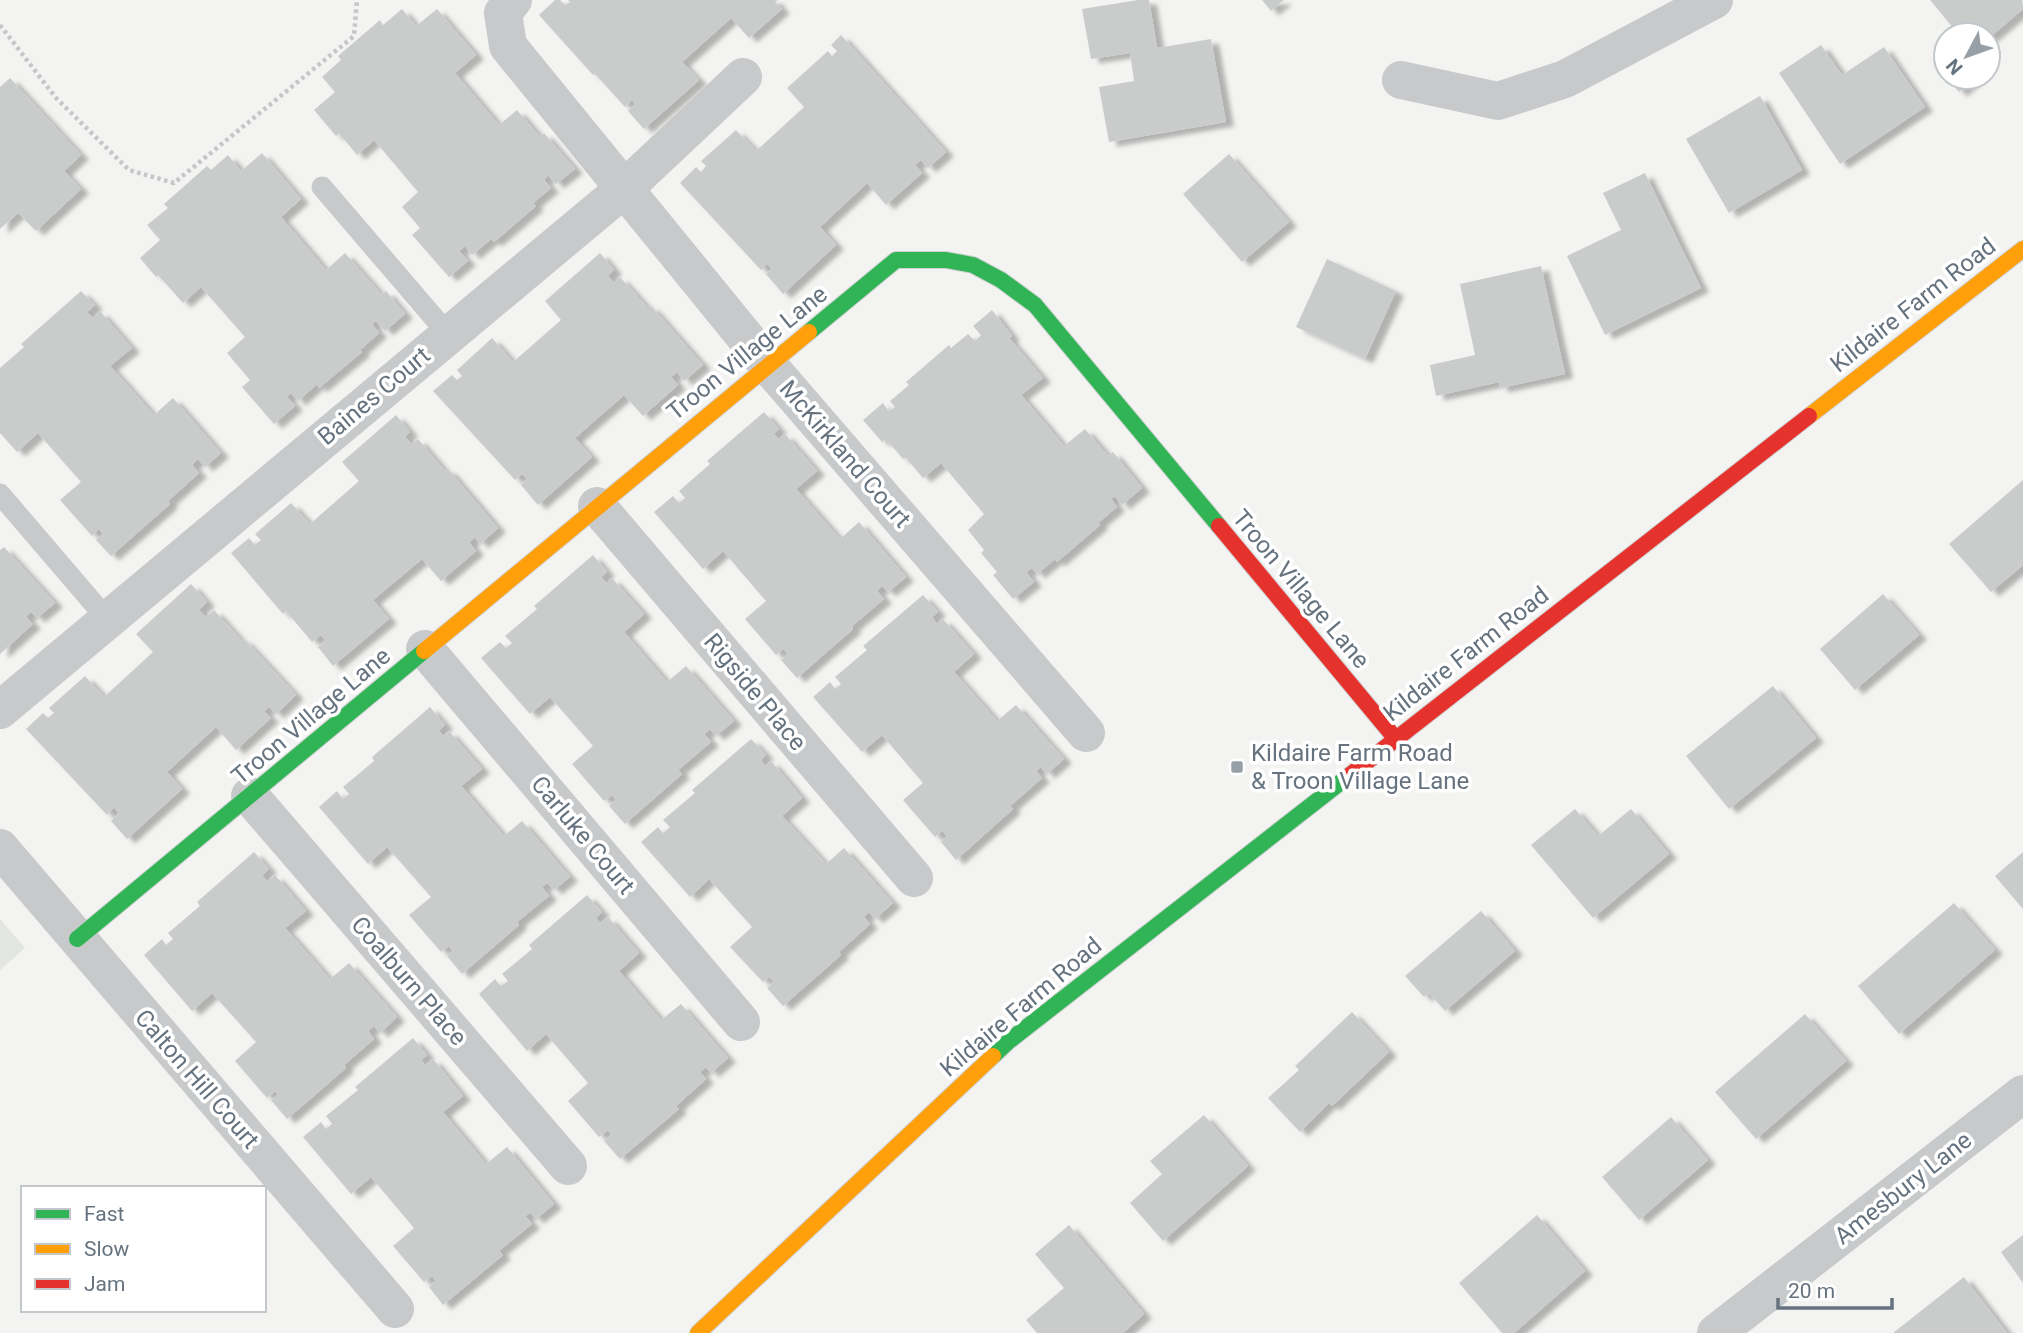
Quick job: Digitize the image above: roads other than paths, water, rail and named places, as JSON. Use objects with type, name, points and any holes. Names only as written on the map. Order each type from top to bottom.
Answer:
[{"type":"street","name":"McKirkland Court","points":[[513,0],[503,13],[508,46],[768,365],[1086,733]]},
{"type":"street","points":[[1401,80],[1498,101],[1565,79],[1714,0]]},
{"type":"street","name":"Baines Court","points":[[0,710],[625,188],[743,77]]},
{"type":"street","name":"Kildaire Farm Road","points":[[698,1333],[1009,1041],[2023,249]]},
{"type":"street","name":"Troon Village Lane","points":[[77,939],[896,260],[930,259],[965,263],[1000,278],[1035,304],[1395,738]]},
{"type":"street","name":"Rigside Place","points":[[597,506],[914,878]]},
{"type":"street","name":"Carluke Court","points":[[425,649],[741,1022]]},
{"type":"street","name":"Coalburn Place","points":[[250,796],[568,1166]]},
{"type":"street","name":"Calton Hill Court","points":[[0,848],[395,1309]]},
{"type":"street","name":"Amesbury Lane","points":[[1716,1333],[2023,1094]]},
{"type":"lane","points":[[322,187],[448,334]]},
{"type":"lane","points":[[0,494],[107,619]]},
{"type":"place","name":"Kildaire Farm Road & Troon Village Lane","points":[[1237,767]]}]
